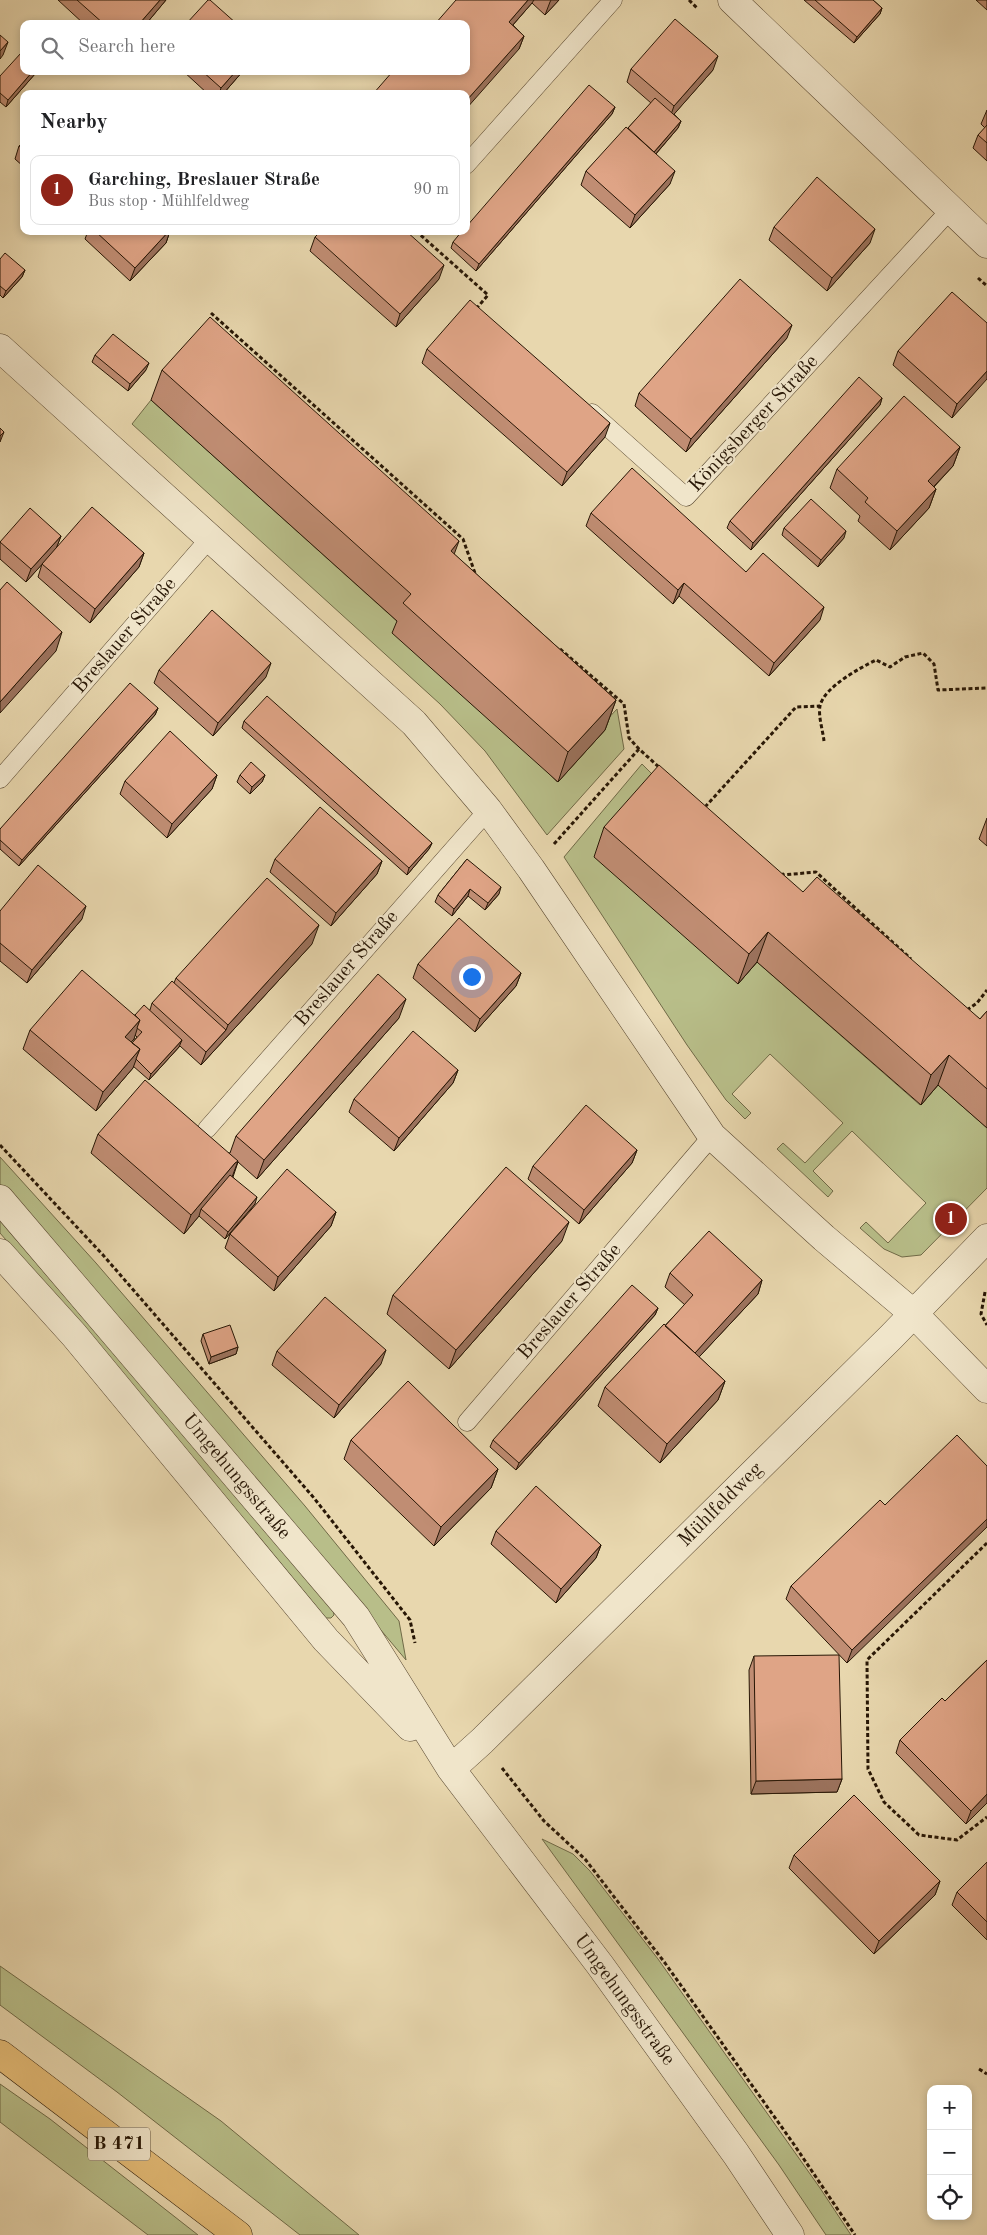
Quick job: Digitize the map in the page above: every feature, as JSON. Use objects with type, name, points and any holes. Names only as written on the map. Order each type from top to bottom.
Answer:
[{"type":"main road","name":"B 471","points":[[0,2054],[238,2235]]},
{"type":"street","points":[[732,0],[987,244]]},
{"type":"street","points":[[0,348],[414,723],[488,810],[531,869],[712,1136],[824,1238],[914,1314],[987,1389]]},
{"type":"street","name":"Umgehungsstraße","points":[[0,1199],[356,1617],[451,1770],[600,1965],[736,2154],[790,2235]]},
{"type":"street","name":"Mühlfeldweg","points":[[451,1770],[914,1314],[987,1238]]},
{"type":"street","name":"Umgehungsstraße","points":[[0,1253],[74,1335],[326,1640],[451,1770]]},
{"type":"lane","points":[[470,161],[613,0]]},
{"type":"lane","name":"Königsberger Straße","points":[[577,400],[686,497],[951,209]]},
{"type":"lane","name":"Breslauer Straße","points":[[0,779],[210,538]]},
{"type":"lane","name":"Breslauer Straße","points":[[207,1129],[488,810]]},
{"type":"lane","name":"Breslauer Straße","points":[[466,1422],[712,1136]]},
{"type":"path","points":[[420,235],[488,295],[476,310]]},
{"type":"path","points":[[211,313],[463,539],[476,577]]},
{"type":"path","points":[[558,647],[624,704],[629,738],[661,768]]},
{"type":"path","points":[[824,741],[820,706],[827,694],[860,667],[876,660],[890,668],[905,657],[923,653],[934,664],[938,690],[987,688]]},
{"type":"path","points":[[705,807],[796,707],[820,706]]},
{"type":"path","points":[[531,869],[639,749]]},
{"type":"path","points":[[698,801],[710,812]]},
{"type":"path","points":[[776,869],[784,875]]},
{"type":"path","points":[[777,882],[784,875],[816,872],[914,962]]},
{"type":"path","points":[[858,922],[864,916]]},
{"type":"path","points":[[963,1006],[968,1011],[987,990]]},
{"type":"path","points":[[0,1145],[103,1255],[314,1498],[410,1620],[416,1645]]},
{"type":"path","points":[[987,1286],[981,1314],[987,1325]]},
{"type":"path","points":[[987,1542],[867,1660],[868,1769],[884,1802],[920,1835],[957,1840],[987,1817]]},
{"type":"path","points":[[482,1741],[544,1821],[585,1859],[665,1963],[793,2143],[855,2235]]},
{"type":"path","points":[[979,2069],[987,2074]]},
{"type":"green space","points":[[151,400],[400,624],[557,782],[605,730],[601,726],[617,709],[624,749],[547,835],[485,751],[440,704],[132,424]]},
{"type":"green space","points":[[642,764],[660,782],[738,984],[757,962],[920,1105],[938,1085],[987,1128],[987,1188],[921,1255],[902,1257],[884,1249],[860,1228],[866,1222],[888,1243],[926,1203],[852,1131],[813,1171],[833,1191],[828,1197],[777,1149],[783,1143],[805,1163],[843,1123],[770,1054],[732,1094],[751,1113],[745,1119],[726,1100],[687,1045],[564,857]]},
{"type":"green space","points":[[0,1157],[96,1263],[305,1506],[399,1621],[406,1660],[291,1523],[0,1187]]},
{"type":"green space","points":[[0,1221],[333,1609],[334,1615],[331,1618],[326,1618],[179,1441],[0,1233]]},
{"type":"green space","points":[[542,1839],[573,1854],[590,1871],[658,1959],[820,2188],[851,2235],[826,2235],[779,2165]]},
{"type":"green space","points":[[0,1966],[221,2121],[359,2235],[300,2235],[117,2092],[0,2005]]},
{"type":"green space","points":[[0,2084],[50,2119],[198,2235],[148,2235],[0,2122]]},
{"type":"building","points":[[77,0],[160,0],[142,20],[100,20]]},
{"type":"building","points":[[210,0],[232,20],[190,20]]},
{"type":"building","points":[[456,0],[528,0],[509,22],[524,36],[470,97],[470,90],[376,90],[390,75],[470,75],[470,20],[438,20]]},
{"type":"building","points":[[815,0],[873,0],[882,8],[857,37]]},
{"type":"building","points":[[675,19],[718,56],[674,106],[631,69]]},
{"type":"building","points":[[0,35],[8,42],[0,51]]},
{"type":"building","points":[[20,54],[20,75],[30,75],[8,100],[0,93],[0,76]]},
{"type":"building","points":[[206,75],[232,75],[221,88]]},
{"type":"building","points":[[589,85],[615,107],[479,264],[453,242],[459,235],[470,235],[470,222]]},
{"type":"building","points":[[655,98],[681,121],[654,152],[628,128]]},
{"type":"building","points":[[987,125],[987,143],[978,135]]},
{"type":"building","points":[[626,127],[675,171],[635,215],[586,171]]},
{"type":"building","points":[[817,177],[875,229],[832,278],[774,227]]},
{"type":"building","points":[[99,235],[165,235],[135,268]]},
{"type":"building","points":[[317,235],[410,235],[444,265],[400,314],[315,237]]},
{"type":"building","points":[[5,253],[25,270],[6,291],[0,286],[0,259]]},
{"type":"building","points":[[740,279],[792,325],[691,439],[639,393]]},
{"type":"building","points":[[952,292],[987,323],[987,371],[957,404],[898,351]]},
{"type":"building","points":[[470,300],[610,423],[567,472],[427,349]]},
{"type":"building","points":[[210,317],[459,541],[451,551],[616,700],[568,752],[403,603],[411,594],[162,370]]},
{"type":"building","points":[[113,334],[149,363],[130,384],[95,355]]},
{"type":"building","points":[[859,377],[882,398],[753,543],[730,521]]},
{"type":"building","points":[[904,396],[960,447],[928,481],[936,489],[897,531],[865,502],[868,498],[837,469]]},
{"type":"building","points":[[0,428],[4,432],[0,436]]},
{"type":"building","points":[[632,468],[746,572],[763,553],[824,607],[774,663],[684,583],[678,590],[591,513]]},
{"type":"building","points":[[811,499],[846,531],[821,560],[784,528]]},
{"type":"building","points":[[92,507],[144,553],[95,609],[42,564]]},
{"type":"building","points":[[30,508],[61,536],[31,569],[0,542]]},
{"type":"building","points":[[7,582],[62,632],[0,702],[0,590]]},
{"type":"building","points":[[212,610],[271,663],[218,723],[159,670]]},
{"type":"building","points":[[130,683],[158,708],[22,860],[0,840],[0,829]]},
{"type":"building","points":[[267,696],[432,843],[409,868],[244,721]]},
{"type":"building","points":[[170,731],[217,775],[172,824],[125,781]]},
{"type":"building","points":[[251,762],[265,775],[252,787],[240,775]]},
{"type":"building","points":[[659,765],[803,892],[817,877],[980,1019],[987,1011],[987,1089],[949,1055],[931,1075],[768,932],[749,954],[604,827]]},
{"type":"building","points":[[320,807],[382,861],[336,913],[275,859]]},
{"type":"building","points":[[467,859],[501,887],[488,903],[470,889],[454,909],[438,895]]},
{"type":"building","points":[[38,865],[86,906],[32,970],[0,943],[0,911]]},
{"type":"building","points":[[267,878],[319,925],[228,1025],[176,978]]},
{"type":"building","points":[[459,918],[521,973],[480,1019],[418,964]]},
{"type":"building","points":[[82,970],[140,1020],[125,1037],[140,1049],[103,1092],[30,1030]]},
{"type":"building","points":[[378,974],[406,999],[264,1160],[236,1136]]},
{"type":"building","points":[[172,981],[226,1030],[206,1052],[152,1003]]},
{"type":"building","points":[[144,1005],[182,1040],[151,1074],[136,1059],[140,1049],[132,1043],[142,1032],[137,1028],[140,1020],[135,1015]]},
{"type":"building","points":[[413,1031],[458,1070],[399,1138],[354,1099]]},
{"type":"building","points":[[145,1080],[238,1161],[191,1215],[98,1134]]},
{"type":"building","points":[[586,1105],[637,1150],[584,1210],[533,1166]]},
{"type":"building","points":[[506,1167],[569,1222],[456,1350],[393,1295]]},
{"type":"building","points":[[287,1169],[336,1212],[278,1277],[230,1234]]},
{"type":"building","points":[[230,1175],[257,1197],[228,1232],[201,1209]]},
{"type":"building","points":[[709,1231],[762,1280],[695,1353],[665,1326],[693,1295],[670,1273]]},
{"type":"building","points":[[632,1285],[658,1308],[519,1463],[493,1440]]},
{"type":"building","points":[[325,1297],[386,1350],[339,1405],[277,1351]]},
{"type":"building","points":[[664,1324],[725,1381],[667,1444],[605,1387]]},
{"type":"building","points":[[230,1325],[238,1347],[211,1357],[203,1334]]},
{"type":"building","points":[[408,1381],[498,1469],[441,1527],[351,1440]]},
{"type":"building","points":[[957,1435],[987,1466],[987,1519],[852,1650],[791,1586],[880,1500],[885,1505]]},
{"type":"building","points":[[536,1486],[601,1545],[561,1589],[496,1531]]},
{"type":"building","points":[[839,1655],[842,1779],[756,1781],[754,1656]]},
{"type":"building","points":[[987,1660],[987,1794],[971,1811],[900,1740],[942,1698],[945,1701]]},
{"type":"building","points":[[854,1795],[940,1881],[879,1941],[794,1855]]},
{"type":"building","points":[[987,1862],[987,1922],[957,1892]]},
{"type":"place","name":"Garching, Breslauer Straße","points":[[951,1219]]}]
